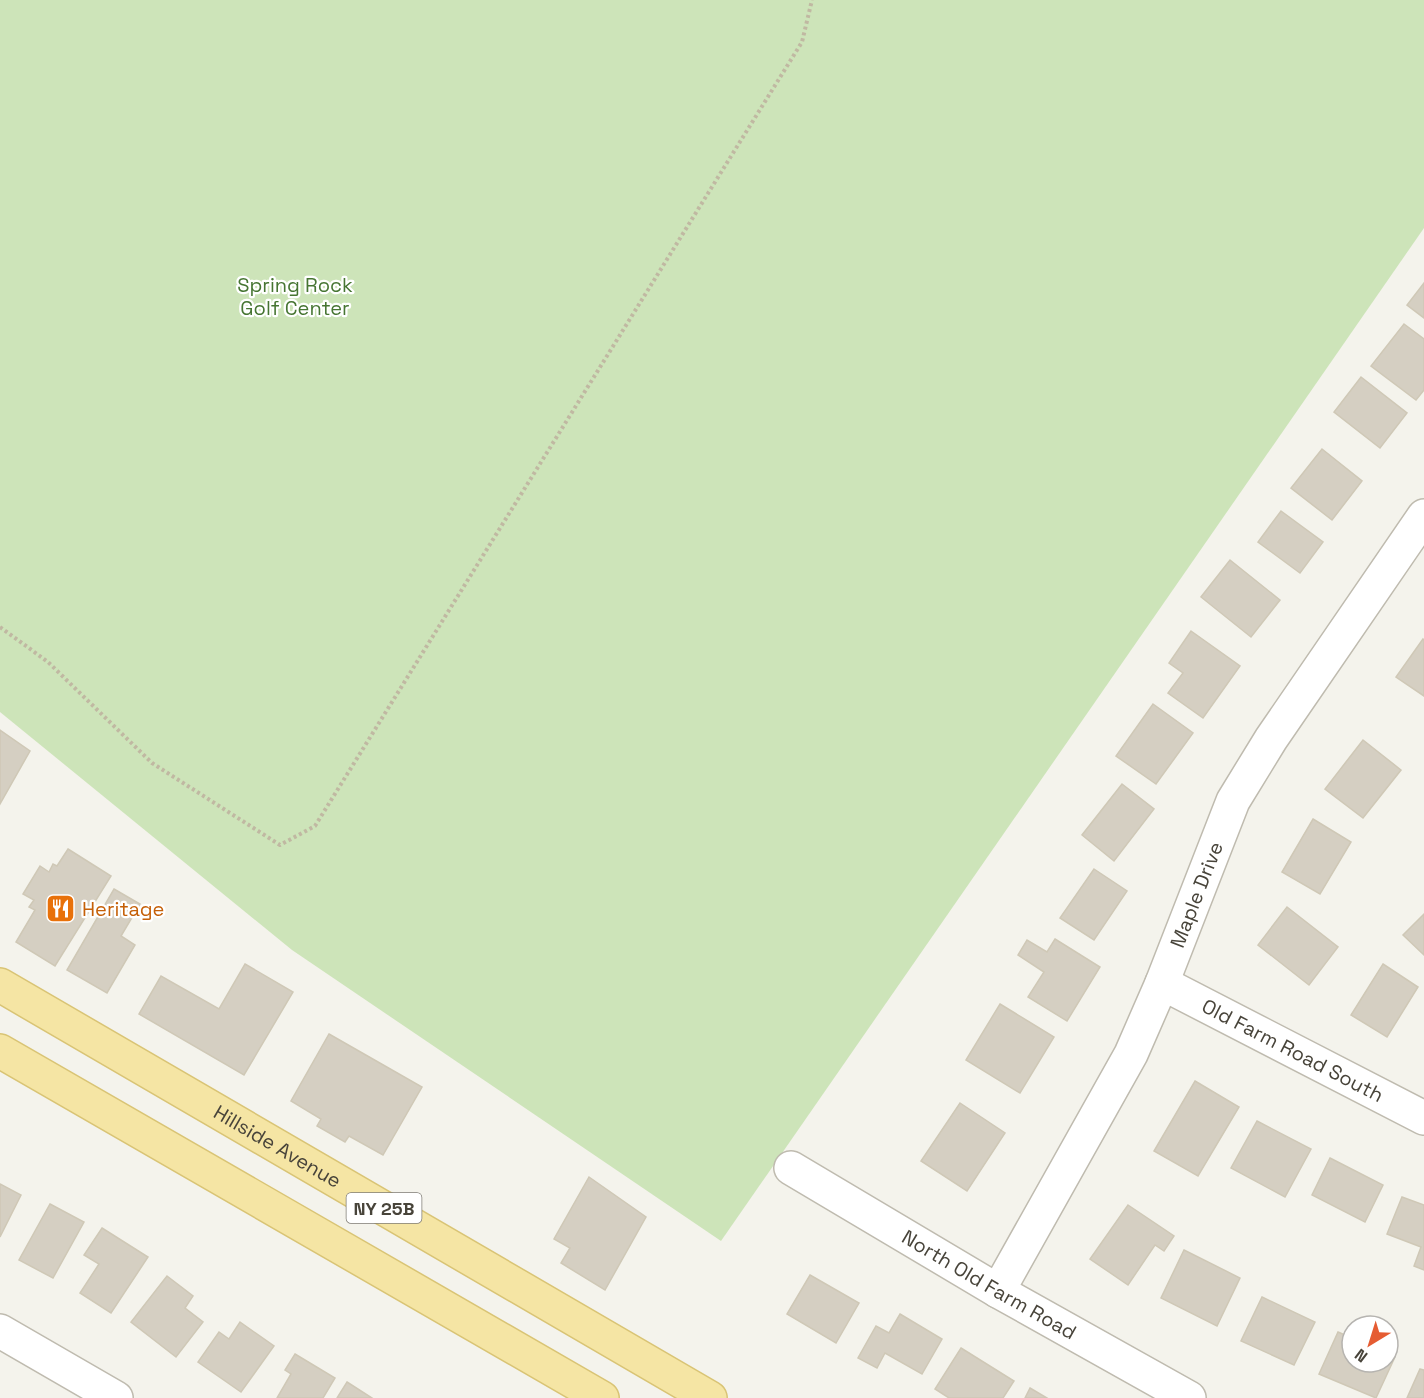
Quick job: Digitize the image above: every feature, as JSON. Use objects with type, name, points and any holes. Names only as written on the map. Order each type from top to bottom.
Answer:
[{"type":"main road","name":"Hillside Avenue","points":[[0,985],[710,1398]]},
{"type":"main road","name":"NY 25B","points":[[0,1051],[602,1398]]},
{"type":"street","name":"Maple Drive","points":[[998,1291],[1131,1054],[1162,983],[1233,801],[1271,739],[1415,550],[1424,516]]},
{"type":"street","name":"Old Farm Road South","points":[[1162,983],[1424,1118]]},
{"type":"street","name":"North Old Farm Road","points":[[791,1168],[998,1291],[1189,1398]]},
{"type":"street","points":[[0,1331],[116,1398]]},
{"type":"path","points":[[0,627],[48,662],[152,763],[280,845],[315,826],[802,42],[812,0]]},
{"type":"green space","name":"Spring Rock Golf Center","points":[[0,0],[1424,0],[1424,228],[721,1241],[292,950],[0,712]]},
{"type":"building","points":[[1424,283],[1424,318],[1407,305]]},
{"type":"building","points":[[1404,324],[1424,339],[1424,390],[1416,400],[1371,366]]},
{"type":"building","points":[[1361,377],[1407,413],[1380,448],[1334,412]]},
{"type":"building","points":[[1322,449],[1362,481],[1332,520],[1291,488]]},
{"type":"building","points":[[1281,511],[1323,542],[1300,573],[1258,542]]},
{"type":"building","points":[[1230,560],[1280,600],[1251,637],[1201,597]]},
{"type":"building","points":[[1191,631],[1240,666],[1203,718],[1168,693],[1183,673],[1169,663]]},
{"type":"building","points":[[1424,640],[1424,696],[1396,677]]},
{"type":"building","points":[[1153,704],[1193,733],[1156,784],[1116,756]]},
{"type":"building","points":[[0,730],[30,751],[0,804]]},
{"type":"building","points":[[1363,740],[1401,770],[1363,818],[1325,789]]},
{"type":"building","points":[[1122,784],[1154,809],[1114,861],[1082,835]]},
{"type":"building","points":[[1313,819],[1351,842],[1320,894],[1282,872]]},
{"type":"building","name":"Heritage","points":[[68,849],[111,876],[55,966],[16,942],[35,910],[29,907],[34,900],[23,894],[40,866],[49,872],[53,864],[57,866]]},
{"type":"building","points":[[1094,869],[1127,891],[1094,940],[1060,918]]},
{"type":"building","points":[[114,889],[140,904],[121,936],[135,945],[107,993],[67,970]]},
{"type":"building","points":[[1287,907],[1338,947],[1309,985],[1258,945]]},
{"type":"building","points":[[1424,914],[1424,955],[1403,935]]},
{"type":"building","points":[[1055,939],[1100,967],[1067,1021],[1028,997],[1044,972],[1018,955],[1027,940],[1047,952]]},
{"type":"building","points":[[245,964],[293,992],[244,1075],[139,1014],[161,976],[219,1009]]},
{"type":"building","points":[[1383,964],[1418,987],[1387,1037],[1351,1015]]},
{"type":"building","points":[[1000,1004],[1054,1037],[1020,1093],[966,1060]]},
{"type":"building","points":[[329,1034],[422,1087],[383,1155],[349,1136],[345,1142],[317,1126],[321,1119],[291,1101]]},
{"type":"building","points":[[1195,1081],[1239,1107],[1198,1176],[1154,1151]]},
{"type":"building","points":[[960,1103],[1005,1133],[967,1191],[921,1161]]},
{"type":"building","points":[[1257,1121],[1311,1149],[1285,1197],[1231,1168]]},
{"type":"building","points":[[1330,1158],[1383,1185],[1365,1222],[1312,1195]]},
{"type":"building","points":[[589,1177],[646,1217],[605,1290],[561,1263],[570,1248],[554,1239]]},
{"type":"building","points":[[0,1184],[21,1195],[0,1237]]},
{"type":"building","points":[[1402,1197],[1424,1205],[1424,1270],[1414,1266],[1421,1247],[1387,1234]]},
{"type":"building","points":[[50,1204],[84,1222],[53,1278],[19,1260]]},
{"type":"building","points":[[1128,1205],[1174,1236],[1164,1251],[1155,1245],[1128,1285],[1090,1259]]},
{"type":"building","points":[[102,1228],[148,1257],[111,1313],[80,1293],[99,1264],[84,1255]]},
{"type":"building","points":[[1184,1250],[1240,1278],[1217,1326],[1161,1298]]},
{"type":"building","points":[[810,1275],[859,1303],[836,1343],[787,1314]]},
{"type":"building","points":[[167,1276],[193,1296],[185,1308],[203,1322],[176,1357],[131,1322]]},
{"type":"building","points":[[1262,1297],[1315,1322],[1294,1365],[1241,1341]]},
{"type":"building","points":[[900,1314],[942,1339],[922,1374],[885,1353],[877,1368],[858,1358],[876,1326],[889,1333]]},
{"type":"building","points":[[240,1322],[274,1346],[241,1392],[198,1362],[219,1332],[229,1339]]},
{"type":"building","points":[[1338,1332],[1340,1333],[1340,1374],[1387,1374],[1376,1398],[1319,1374]]},
{"type":"building","points":[[961,1348],[1014,1381],[1003,1398],[949,1398],[935,1389]]},
{"type":"building","points":[[295,1354],[335,1378],[323,1398],[277,1398],[291,1374],[285,1370]]},
{"type":"building","points":[[1420,1369],[1424,1370],[1424,1398],[1407,1398]]},
{"type":"building","points":[[347,1382],[372,1398],[337,1398]]},
{"type":"building","points":[[1030,1388],[1047,1398],[1025,1398]]},
{"type":"place","name":"Heritage","points":[[61,909]]}]
